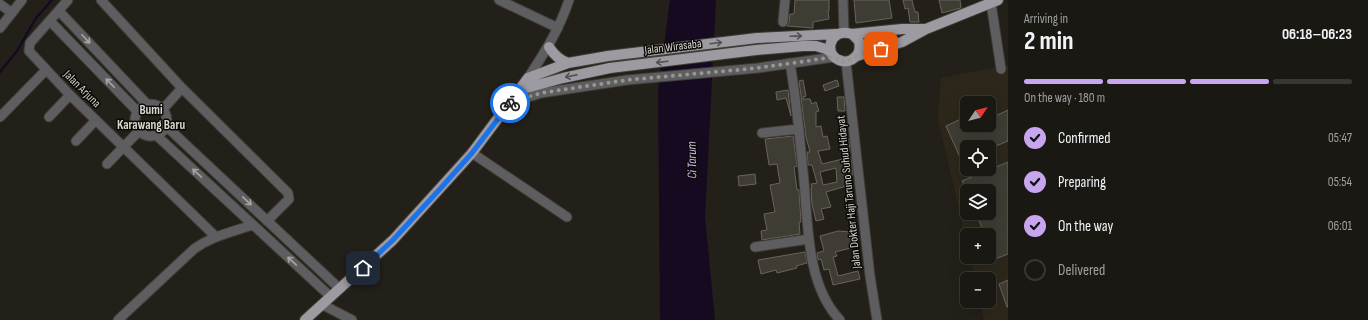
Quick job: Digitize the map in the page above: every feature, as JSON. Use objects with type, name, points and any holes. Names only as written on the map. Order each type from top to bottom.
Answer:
[{"type":"main road","name":"Jalan Wirasaba","points":[[857,56],[902,42],[926,29],[995,1]]},
{"type":"main road","name":"Jalan Wirasaba","points":[[528,78],[568,63],[608,56],[757,38],[902,29],[926,29]]},
{"type":"main road","points":[[844,33],[856,37],[860,46],[857,56],[852,60],[846,62],[837,60],[832,54],[831,43],[844,33]]},
{"type":"main road","name":"Jalan Wirasaba","points":[[519,90],[563,78],[610,68],[756,50],[816,46],[826,49],[832,54]]},
{"type":"main road","points":[[549,47],[557,57],[568,63]]},
{"type":"main road","points":[[305,320],[393,240],[472,153],[528,78]]},
{"type":"street","points":[[0,28],[22,0]]},
{"type":"street","points":[[68,0],[50,21],[137,112]]},
{"type":"street","points":[[101,0],[182,88],[288,194],[288,199],[267,221]]},
{"type":"street","points":[[499,0],[558,28]]},
{"type":"street","points":[[528,78],[549,47],[569,0]]},
{"type":"street","points":[[783,22],[785,0]]},
{"type":"street","points":[[843,0],[844,33]]},
{"type":"street","points":[[995,1],[1000,69]]},
{"type":"street","points":[[0,4],[12,13]]},
{"type":"street","points":[[59,11],[147,104]]},
{"type":"street","name":"Jalan Arjuna","points":[[50,21],[29,46],[31,53],[70,95],[215,236]]},
{"type":"street","points":[[508,104],[541,93],[627,80],[790,64],[832,54]]},
{"type":"street","name":"Jalan Dokter Haji Taruno Suhud Hidayat","points":[[846,62],[868,261],[877,320]]},
{"type":"street","points":[[790,64],[796,98],[809,239],[817,280],[825,299],[840,320]]},
{"type":"street","points":[[0,117],[46,70]]},
{"type":"street","points":[[163,108],[182,88]]},
{"type":"street","points":[[49,117],[70,95]]},
{"type":"street","points":[[167,127],[156,135],[146,135],[139,131],[136,126],[135,119],[137,112],[141,107],[147,104],[154,104],[163,108],[167,116],[167,127],[340,289]]},
{"type":"street","points":[[76,141],[96,120]]},
{"type":"street","points":[[762,133],[799,129]]},
{"type":"street","points":[[106,164],[139,131]]},
{"type":"street","points":[[156,135],[331,297]]},
{"type":"street","points":[[472,153],[567,217]]},
{"type":"street","points":[[118,320],[194,249],[215,236],[252,225]]},
{"type":"street","points":[[755,247],[809,239]]},
{"type":"street","points":[[308,276],[317,268]]},
{"type":"street","points":[[323,305],[352,320]]},
{"type":"shaded area","points":[[1008,65],[1008,320],[984,320],[981,308],[996,308],[996,272],[973,272],[972,264],[996,264],[996,228],[963,228],[961,220],[996,220],[996,184],[960,184],[960,215],[938,119],[941,78]]},
{"type":"water","name":"Ci Tarum","points":[[670,0],[716,0],[705,217],[715,320],[660,320],[658,90]]},
{"type":"building","points":[[795,0],[829,0],[829,19],[813,22],[813,28],[787,26],[789,23],[790,14],[794,14]]},
{"type":"building","points":[[854,0],[889,0],[892,18],[856,23]]},
{"type":"building","points":[[903,0],[912,0],[915,12],[918,12],[919,22],[910,22],[908,8],[905,9]]},
{"type":"building","points":[[939,0],[960,0],[961,8],[942,13]]},
{"type":"building","points":[[803,80],[806,96],[803,97],[803,99],[810,99],[812,104],[816,102],[819,111],[816,112],[816,127],[821,126],[823,137],[827,136],[830,149],[818,151],[822,164],[851,157],[853,175],[848,176],[850,185],[826,192],[831,207],[821,209],[824,219],[816,221],[812,204],[811,184],[817,183],[812,165],[808,165],[807,152],[810,152],[806,137],[799,81]],"holes":[[[836,168],[837,182],[823,185],[820,172]]]},
{"type":"building","points":[[837,80],[839,86],[825,91],[823,85]]},
{"type":"building","points":[[788,90],[791,116],[786,98],[777,100],[776,92]]},
{"type":"building","points":[[837,97],[844,97],[845,111],[838,111]]},
{"type":"building","points":[[1008,110],[1008,141],[996,146],[996,140],[960,140],[960,158],[946,126],[960,119],[960,132],[996,132],[996,116]]},
{"type":"building","points":[[793,136],[797,166],[794,167],[797,190],[799,190],[801,222],[799,222],[800,234],[762,240],[761,231],[767,230],[764,214],[775,212],[770,185],[780,183],[777,164],[769,165],[765,139]]},
{"type":"building","points":[[849,139],[850,151],[845,152],[843,140]]},
{"type":"building","points":[[1008,162],[1008,254],[996,259],[996,228],[982,228],[979,220],[996,220],[996,184],[964,184],[962,181],[974,176],[996,176],[996,167]]},
{"type":"building","points":[[755,174],[756,184],[739,186],[738,176]]},
{"type":"building","points":[[838,231],[852,232],[851,248],[835,252],[837,256],[833,257],[838,276],[858,271],[860,279],[833,285],[829,269],[824,270],[821,259],[818,260],[817,253],[824,251],[820,236]]},
{"type":"building","points":[[805,252],[807,263],[796,266],[797,268],[777,273],[776,270],[761,274],[758,260]]},
{"type":"building","points":[[1008,280],[1008,307],[1007,307],[999,284]]},
{"type":"waterway","points":[[0,72],[17,51],[36,18],[52,0]]},
{"type":"way so far","points":[[510,103],[541,93],[627,80],[758,68],[834,57],[837,60],[846,62],[857,56],[881,49]]},
{"type":"district","name":"Bumi Karawang Baru","points":[[151,118]]},
{"type":"route","points":[[363,268],[393,240],[440,189],[472,153],[510,103]]}]
